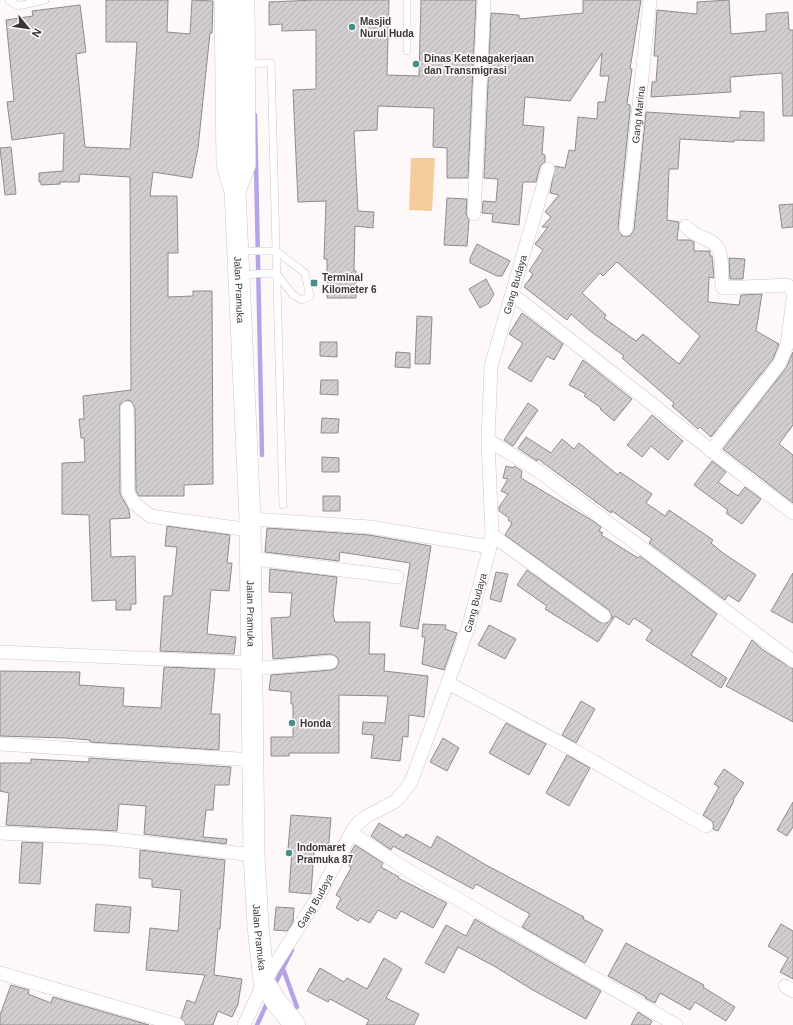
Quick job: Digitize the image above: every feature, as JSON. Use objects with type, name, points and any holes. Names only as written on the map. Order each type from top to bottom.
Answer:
[{"type":"main road","name":"Jalan Pramuka","points":[[225,0],[227,165],[235,191],[246,251],[247,275],[250,525],[249,558],[254,760],[254,855],[264,982],[277,1003],[295,1025]]},
{"type":"main road","name":"Jalan Pramuka","points":[[235,191],[246,165],[251,64],[244,0]]},
{"type":"street","points":[[474,214],[484,0]]},
{"type":"street","name":"Gang Marina","points":[[626,229],[650,0]]},
{"type":"street","name":"Gang Budaya","points":[[244,1025],[264,982],[318,897],[351,833],[358,823],[367,816],[396,801],[404,793],[411,782],[468,628],[491,541],[488,440],[490,366],[548,169]]},
{"type":"street","points":[[686,226],[693,233],[712,242],[719,250],[723,288],[787,285],[792,289],[793,295]]},
{"type":"street","points":[[512,294],[793,513]]},
{"type":"street","points":[[712,451],[780,364],[787,345],[793,299]]},
{"type":"street","points":[[127,408],[128,493],[134,503],[150,516],[250,525],[370,527],[491,541],[604,616]]},
{"type":"street","points":[[488,440],[540,472],[793,659]]},
{"type":"street","points":[[249,558],[397,577]]},
{"type":"street","points":[[0,652],[252,666],[331,662]]},
{"type":"street","points":[[448,683],[579,753],[706,826]]},
{"type":"street","points":[[0,744],[254,760]]},
{"type":"street","points":[[0,833],[105,838],[254,855]]},
{"type":"street","points":[[351,833],[409,872],[676,1025]]},
{"type":"street","points":[[0,973],[178,1025]]},
{"type":"lane","points":[[9,0],[18,6],[46,0]]},
{"type":"lane","points":[[407,0],[407,51]]},
{"type":"lane","points":[[251,64],[271,63],[283,505]]},
{"type":"lane","points":[[246,251],[276,251],[305,273],[310,296],[302,300],[293,295],[277,274],[265,273],[247,275]]},
{"type":"shaded area","points":[[411,158],[435,158],[432,211],[409,210]]},
{"type":"building","points":[[106,0],[168,0],[167,32],[190,34],[192,0],[213,1],[212,33],[210,33],[198,148],[192,178],[153,172],[150,196],[177,196],[178,253],[168,253],[168,297],[193,296],[193,291],[212,291],[213,484],[184,485],[184,496],[139,496],[136,491],[135,408],[131,401],[127,400],[120,404],[120,493],[129,510],[130,518],[110,519],[111,557],[135,556],[136,604],[131,604],[131,610],[116,610],[116,600],[92,601],[89,515],[62,514],[62,463],[85,462],[84,438],[81,438],[79,419],[84,419],[83,396],[131,390],[130,177],[80,174],[79,182],[60,182],[60,184],[41,185],[41,182],[39,182],[39,173],[63,171],[64,133],[12,140],[7,102],[14,101],[6,20],[33,16],[32,11],[80,5],[86,52],[76,54],[85,147],[130,149],[137,42],[106,42]]},
{"type":"building","points":[[315,0],[389,0],[387,75],[419,76],[421,0],[476,0],[468,178],[447,178],[447,148],[433,147],[434,108],[378,106],[377,130],[354,131],[358,211],[374,212],[373,228],[355,226],[354,271],[356,271],[356,298],[327,298],[327,259],[324,259],[326,201],[298,202],[293,90],[316,89],[316,30],[282,31],[282,24],[269,25],[269,2]]},
{"type":"building","points":[[583,0],[641,0],[630,69],[632,69],[627,104],[630,105],[630,111],[618,228],[622,236],[630,236],[634,230],[646,112],[740,118],[740,111],[764,112],[764,141],[734,140],[734,142],[680,139],[678,169],[669,169],[667,220],[679,222],[677,240],[690,240],[694,242],[694,251],[710,251],[710,256],[712,256],[714,278],[709,277],[708,302],[739,305],[741,295],[762,294],[756,331],[779,344],[773,359],[711,437],[700,427],[698,429],[672,406],[674,403],[622,358],[624,356],[589,330],[571,314],[567,320],[524,287],[533,274],[529,271],[543,250],[535,244],[548,227],[542,227],[551,217],[545,212],[559,195],[550,193],[555,166],[565,168],[569,150],[575,151],[578,117],[597,119],[598,102],[605,102],[609,76],[600,76],[602,53],[570,101],[525,97],[523,125],[544,127],[542,154],[545,155],[545,162],[540,166],[536,182],[523,182],[519,225],[492,222],[493,214],[482,213],[483,201],[496,202],[498,179],[484,178],[491,13],[519,15],[519,19],[583,13]],"holes":[[[617,262],[700,336],[679,364],[643,334],[636,341],[604,318],[606,315],[582,293],[600,273],[603,276]]]},
{"type":"building","points":[[729,0],[731,34],[766,31],[766,14],[788,12],[789,30],[793,30],[793,116],[783,116],[782,73],[730,77],[731,92],[651,97],[652,82],[656,82],[658,56],[654,56],[657,10],[697,14],[697,2]]},
{"type":"building","points":[[11,147],[16,194],[5,195],[0,148]]},
{"type":"building","points":[[447,198],[467,199],[466,214],[469,220],[467,246],[444,245]]},
{"type":"building","points":[[793,204],[793,227],[782,228],[779,205]]},
{"type":"building","points":[[477,244],[510,261],[502,276],[497,276],[470,263],[470,258]]},
{"type":"building","points":[[729,258],[745,259],[743,279],[730,279]]},
{"type":"building","points":[[486,279],[494,294],[489,303],[480,308],[469,289]]},
{"type":"building","points":[[522,313],[563,344],[554,360],[547,356],[531,382],[508,368],[523,343],[509,334]]},
{"type":"building","points":[[417,316],[432,317],[430,364],[415,364]]},
{"type":"building","points":[[320,342],[337,342],[337,357],[320,356]]},
{"type":"building","points":[[396,352],[410,353],[410,368],[395,367]]},
{"type":"building","points":[[793,352],[793,425],[779,444],[793,455],[793,503],[723,449],[786,368]]},
{"type":"building","points":[[583,360],[632,399],[614,421],[600,409],[601,408],[584,396],[586,394],[569,385]]},
{"type":"building","points":[[321,380],[338,380],[338,395],[320,394]]},
{"type":"building","points":[[528,403],[538,410],[513,446],[504,440]]},
{"type":"building","points":[[652,415],[683,441],[668,460],[651,446],[642,457],[627,445]]},
{"type":"building","points":[[322,418],[339,419],[338,433],[321,433]]},
{"type":"building","points":[[526,437],[551,453],[562,439],[574,449],[579,443],[618,475],[620,472],[652,494],[646,503],[665,516],[669,510],[713,540],[711,543],[723,553],[756,575],[739,602],[728,595],[725,600],[649,543],[652,539],[612,511],[611,513],[538,459],[537,461],[518,448]]},
{"type":"building","points":[[322,457],[339,458],[339,472],[322,472]]},
{"type":"building","points":[[712,461],[726,472],[718,482],[738,496],[745,487],[761,499],[742,524],[726,513],[728,510],[694,485]]},
{"type":"building","points":[[506,466],[513,468],[514,466],[522,471],[521,478],[593,521],[601,527],[599,531],[603,533],[601,535],[638,558],[640,556],[717,614],[691,655],[727,678],[721,688],[646,640],[652,630],[634,618],[629,625],[615,616],[598,642],[545,609],[547,606],[517,585],[527,570],[599,622],[607,623],[612,617],[609,610],[505,535],[512,523],[508,520],[509,518],[499,511],[499,507],[508,494],[501,491],[508,479],[503,478]]},
{"type":"building","points":[[323,496],[340,496],[340,511],[323,511]]},
{"type":"building","points":[[167,526],[230,535],[227,563],[232,563],[229,591],[211,590],[207,634],[236,637],[234,654],[160,651],[164,596],[172,596],[177,547],[165,546]]},
{"type":"building","points":[[267,528],[369,535],[431,546],[418,629],[400,626],[410,563],[340,552],[339,561],[265,552]]},
{"type":"building","points":[[270,569],[337,577],[333,614],[335,622],[370,622],[369,654],[385,654],[384,671],[428,676],[424,717],[409,715],[408,737],[403,736],[400,761],[371,758],[374,735],[362,734],[363,722],[385,723],[388,696],[339,695],[339,753],[289,753],[289,756],[271,756],[271,737],[293,737],[293,704],[291,704],[291,692],[269,690],[271,675],[332,670],[336,668],[339,662],[337,657],[330,654],[273,659],[271,618],[290,617],[292,593],[269,592]]},
{"type":"building","points":[[496,572],[508,574],[501,602],[490,599]]},
{"type":"building","points":[[793,573],[793,623],[771,611]]},
{"type":"building","points":[[423,624],[446,625],[445,629],[457,633],[444,670],[422,664],[425,637],[422,637]]},
{"type":"building","points":[[489,625],[516,639],[505,659],[478,645]]},
{"type":"building","points":[[752,640],[763,650],[793,669],[793,722],[726,686]]},
{"type":"building","points":[[164,667],[215,669],[211,714],[220,714],[219,750],[90,742],[90,740],[65,738],[0,736],[0,671],[80,672],[79,685],[124,688],[123,706],[161,708]]},
{"type":"building","points":[[581,701],[595,709],[576,743],[562,735]]},
{"type":"building","points":[[506,723],[546,744],[529,775],[489,753]]},
{"type":"building","points":[[443,738],[459,748],[447,771],[430,762]]},
{"type":"building","points":[[567,755],[590,768],[569,806],[546,793]]},
{"type":"building","points":[[89,758],[231,767],[229,785],[215,785],[213,810],[206,810],[203,837],[227,839],[226,844],[144,834],[146,806],[119,804],[117,831],[6,825],[9,793],[0,791],[0,763],[31,763],[31,759],[89,762]]},
{"type":"building","points":[[724,769],[744,783],[733,800],[734,801],[718,831],[713,829],[713,822],[703,815],[719,787],[714,784]]},
{"type":"building","points":[[793,802],[793,827],[787,836],[777,830]]},
{"type":"building","points":[[291,815],[331,818],[328,852],[314,851],[311,894],[289,892],[292,850],[288,849]]},
{"type":"building","points":[[379,823],[404,838],[406,834],[431,848],[437,836],[486,865],[584,917],[583,919],[603,930],[585,963],[522,927],[530,914],[476,884],[473,889],[393,846],[391,850],[371,836]]},
{"type":"building","points":[[22,842],[43,843],[40,884],[19,883]]},
{"type":"building","points":[[355,845],[383,863],[381,867],[399,877],[398,878],[447,903],[433,928],[401,911],[396,919],[378,910],[370,923],[360,918],[358,921],[336,908],[341,898],[336,895],[351,868],[346,861]]},
{"type":"building","points":[[140,850],[225,860],[220,929],[218,929],[214,975],[242,979],[238,1004],[232,1017],[218,1011],[213,1025],[186,1025],[181,1018],[187,1000],[195,1003],[205,975],[146,970],[150,928],[178,931],[181,890],[152,887],[152,879],[139,878]]},
{"type":"building","points":[[96,904],[131,907],[129,933],[94,931]]},
{"type":"building","points":[[276,907],[294,908],[293,922],[287,931],[274,930]]},
{"type":"building","points":[[475,919],[601,991],[586,1019],[458,947],[444,973],[425,963],[446,925],[466,936]]},
{"type":"building","points":[[781,924],[793,931],[793,979],[780,972],[788,958],[768,946]]},
{"type":"building","points":[[626,943],[704,985],[703,987],[735,1007],[726,1021],[695,1002],[690,1010],[660,993],[655,1003],[608,976]]},
{"type":"building","points":[[384,958],[402,969],[386,998],[419,1014],[414,1025],[366,1025],[369,1020],[330,999],[328,1002],[307,991],[320,968],[344,982],[347,978],[367,989]]},
{"type":"building","points":[[11,985],[29,990],[28,994],[51,1003],[53,997],[149,1025],[0,1025],[0,1015]]},
{"type":"building","points":[[638,1012],[652,1021],[650,1025],[631,1025]]},
{"type":"waterway","points":[[255,115],[262,455]]},
{"type":"waterway","points":[[274,986],[292,950]]},
{"type":"waterway","points":[[282,966],[297,1007]]},
{"type":"waterway","points":[[257,1025],[268,1001]]},
{"type":"place","name":"Masjid Nurul Huda","points":[[352,27]]},
{"type":"place","name":"Dinas Ketenagakerjaan dan Transmigrasi","points":[[416,64]]},
{"type":"place","name":"Terminal Kilometer 6","points":[[314,283]]},
{"type":"place","name":"Honda","points":[[292,723]]},
{"type":"place","name":"Indomaret Pramuka 87","points":[[289,853]]}]
